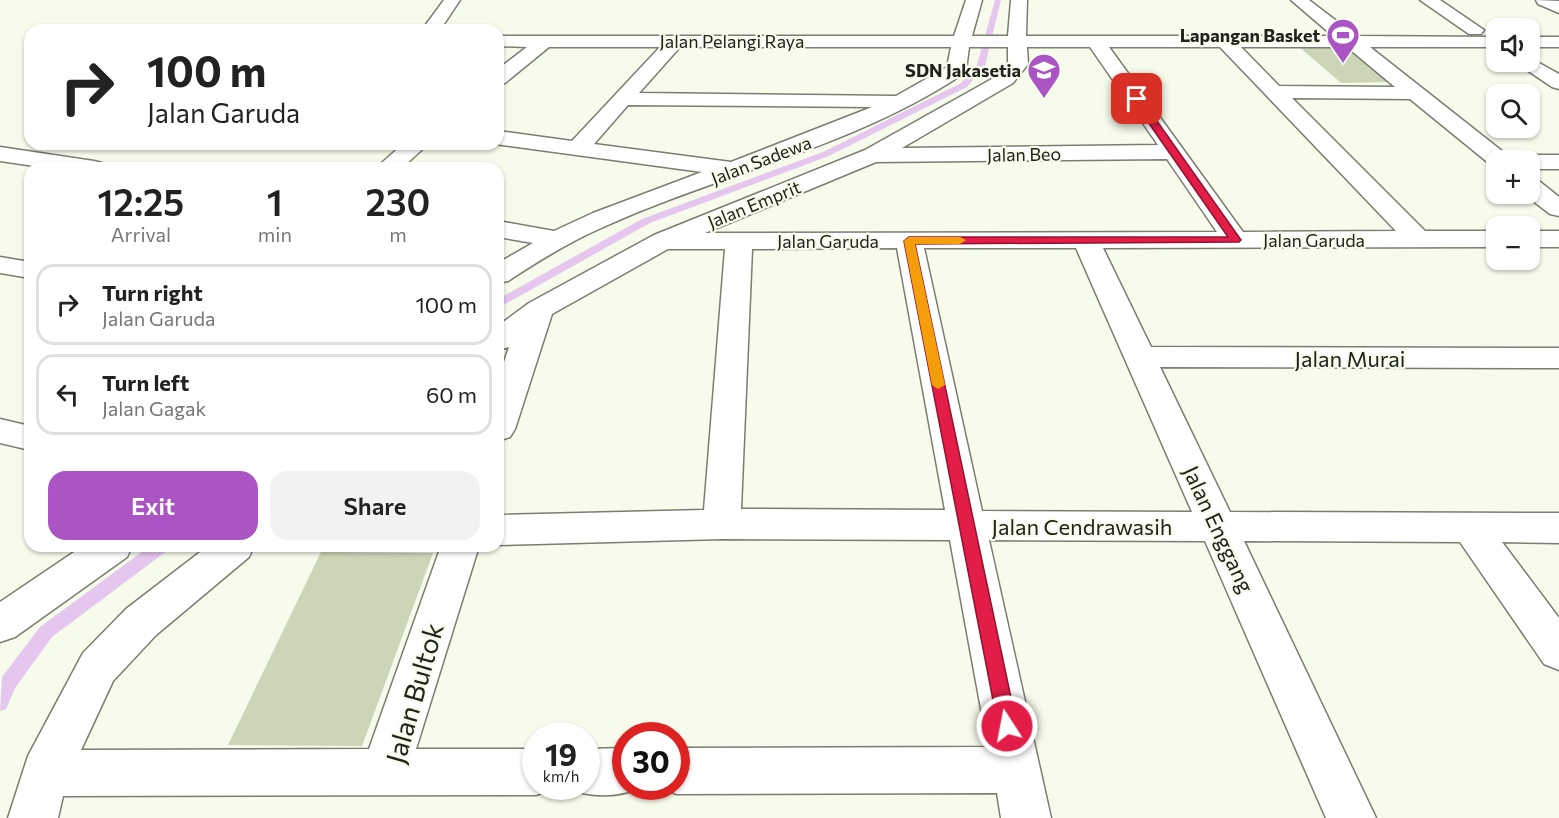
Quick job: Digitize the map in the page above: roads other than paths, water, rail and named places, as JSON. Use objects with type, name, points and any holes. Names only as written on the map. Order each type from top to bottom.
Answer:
[{"type":"street","points":[[434,24],[452,0]]},
{"type":"street","name":"Jalan Sadewa","points":[[504,271],[558,239],[601,218],[780,154],[904,102],[956,70],[974,0]]},
{"type":"street","name":"Jalan Emprit","points":[[504,336],[539,309],[663,241],[873,155],[1006,79],[1018,64],[1012,41],[1020,0]]},
{"type":"street","points":[[1299,0],[1486,150]]},
{"type":"street","points":[[1428,0],[1475,30]]},
{"type":"street","points":[[1544,0],[1559,8]]},
{"type":"street","name":"Jalan Pelangi Raya","points":[[504,41],[1486,43]]},
{"type":"street","points":[[504,74],[545,41]]},
{"type":"street","points":[[578,148],[675,41]]},
{"type":"street","points":[[1096,42],[1236,240]]},
{"type":"street","points":[[1225,42],[1419,240]]},
{"type":"street","points":[[1540,42],[1559,42]]},
{"type":"street","points":[[1540,71],[1559,83]]},
{"type":"street","points":[[1275,92],[1414,93]]},
{"type":"street","points":[[622,99],[904,102]]},
{"type":"street","points":[[0,147],[24,139]]},
{"type":"street","points":[[504,139],[736,170]]},
{"type":"street","points":[[395,162],[410,150]]},
{"type":"street","name":"Jalan Beo","points":[[873,155],[1175,152]]},
{"type":"street","points":[[0,154],[54,162]]},
{"type":"street","points":[[1540,162],[1559,162]]},
{"type":"street","points":[[1540,194],[1559,209]]},
{"type":"street","points":[[504,230],[558,239]]},
{"type":"street","name":"Jalan Garuda","points":[[663,241],[1486,239]]},
{"type":"street","points":[[1540,239],[1559,239]]},
{"type":"street","name":"Jalan Enggang","points":[[1086,240],[1351,818]]},
{"type":"street","points":[[722,524],[739,241]]},
{"type":"street","points":[[909,241],[1026,818]]},
{"type":"street","points":[[0,265],[24,269]]},
{"type":"street","points":[[504,410],[539,309]]},
{"type":"street","name":"Jalan Murai","points":[[1140,357],[1559,358]]},
{"type":"street","points":[[0,431],[24,437]]},
{"type":"street","name":"Jalan Cendrawasih","points":[[504,530],[722,524],[1559,528]]},
{"type":"street","points":[[1471,529],[1559,651]]},
{"type":"street","points":[[0,624],[104,552]]},
{"type":"street","points":[[33,818],[45,773],[98,667],[141,622],[228,552]]},
{"type":"street","name":"Jalan Bultok","points":[[458,552],[385,772],[522,772]]},
{"type":"street","points":[[690,771],[1016,770]]},
{"type":"street","points":[[45,773],[385,772]]},
{"type":"waterway","points":[[504,301],[646,221],[826,154],[964,85],[981,66],[998,0]]},
{"type":"waterway","points":[[0,703],[8,683],[46,632],[154,552]]},
{"type":"place","name":"Lapangan Basket","points":[[1343,64]]},
{"type":"place","name":"SDN Jakasetia","points":[[1044,99]]}]
